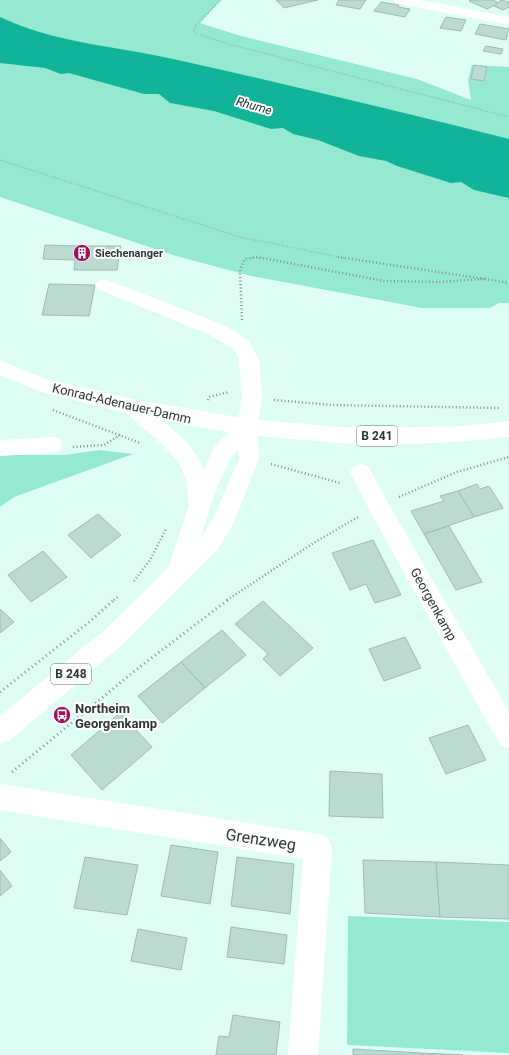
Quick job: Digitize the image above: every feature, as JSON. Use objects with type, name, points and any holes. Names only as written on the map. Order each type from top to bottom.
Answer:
[{"type":"main road","points":[[400,0],[509,21]]},
{"type":"main road","points":[[104,286],[217,330],[242,346],[249,360],[252,397],[248,428]]},
{"type":"main road","name":"Konrad-Adenauer-Damm","points":[[0,367],[42,385],[132,407],[248,428]]},
{"type":"main road","points":[[132,407],[161,430],[183,452],[196,477],[199,508]]},
{"type":"main road","name":"B 241","points":[[248,428],[335,435],[381,436],[462,434],[509,429]]},
{"type":"main road","name":"B 248","points":[[178,572],[199,508],[222,452],[248,428]]},
{"type":"main road","name":"B 248","points":[[0,732],[116,635],[209,543],[222,524],[249,458],[248,428]]},
{"type":"main road","points":[[0,448],[53,445]]},
{"type":"main road","name":"Georgenkamp","points":[[361,472],[509,736]]},
{"type":"main road","name":"Grenzweg","points":[[3,787],[318,848],[303,1055]]},
{"type":"path","points":[[221,0],[195,26],[194,33],[212,40],[271,54],[452,104],[509,117]]},
{"type":"path","points":[[0,160],[240,237],[306,252],[378,264],[459,274],[509,283]]},
{"type":"path","points":[[242,346],[240,270],[245,258],[257,257],[384,281],[439,282],[485,279]]},
{"type":"path","points":[[200,420],[209,397],[225,392],[252,397],[333,405],[501,408]]},
{"type":"path","points":[[47,408],[120,435],[104,445],[70,447],[53,445]]},
{"type":"path","points":[[3,787],[125,679],[216,608],[317,539],[379,506],[433,481],[457,472],[509,458]]},
{"type":"path","points":[[132,584],[150,560],[168,526]]},
{"type":"path","points":[[0,692],[88,623],[121,594]]},
{"type":"shaded area","points":[[0,0],[221,0],[200,23],[241,36],[417,79],[471,100],[468,80],[472,65],[509,67],[509,303],[499,303],[490,308],[422,308],[251,276],[176,256],[0,197]]},
{"type":"shaded area","points":[[100,450],[133,454],[14,497],[0,507],[0,455],[64,455]]},
{"type":"shaded area","points":[[348,916],[509,922],[509,1053],[347,1045]]},
{"type":"water","name":"Rhume","points":[[0,17],[42,33],[85,43],[215,68],[509,139],[509,198],[474,190],[461,182],[451,183],[397,166],[386,161],[359,156],[318,140],[293,134],[283,128],[271,129],[214,111],[170,103],[159,94],[144,94],[69,73],[61,74],[45,68],[0,63]]},
{"type":"building","points":[[276,0],[318,0],[284,8]]},
{"type":"building","points":[[339,0],[366,0],[360,9],[336,5]]},
{"type":"building","points":[[493,0],[499,3],[487,9],[469,1]]},
{"type":"building","points":[[501,0],[509,2],[509,7],[503,10],[494,6]]},
{"type":"building","points":[[381,2],[399,5],[398,7],[410,9],[405,17],[374,11]]},
{"type":"building","points":[[446,17],[466,20],[461,31],[440,28]]},
{"type":"building","points":[[480,24],[509,29],[506,40],[475,34]]},
{"type":"building","points":[[486,46],[503,49],[501,54],[483,51]]},
{"type":"building","points":[[474,65],[487,67],[484,81],[471,79]]},
{"type":"building","name":"Siechenanger","points":[[45,245],[121,246],[117,270],[74,270],[75,260],[43,259]]},
{"type":"building","points":[[49,284],[95,285],[89,316],[42,315]]},
{"type":"building","points":[[477,484],[480,489],[489,486],[503,508],[474,517],[458,491]]},
{"type":"building","points":[[458,491],[474,517],[424,534],[411,511],[444,501],[440,496]]},
{"type":"building","points":[[98,514],[121,535],[91,558],[68,535]]},
{"type":"building","points":[[449,526],[482,582],[456,590],[424,534]]},
{"type":"building","points":[[373,540],[401,595],[375,603],[366,584],[350,590],[332,553]]},
{"type":"building","points":[[43,551],[67,577],[31,602],[8,575]]},
{"type":"building","points":[[263,601],[313,648],[280,676],[263,659],[268,654],[235,624]]},
{"type":"building","points":[[0,609],[14,622],[0,633]]},
{"type":"building","points":[[222,630],[246,655],[205,688],[181,662]]},
{"type":"building","points":[[405,637],[421,668],[384,681],[369,649]]},
{"type":"building","points":[[181,662],[205,688],[162,723],[138,696]]},
{"type":"building","points":[[120,713],[152,747],[102,790],[71,755]]},
{"type":"building","points":[[468,725],[486,760],[446,774],[429,738]]},
{"type":"building","points":[[330,771],[382,774],[383,818],[329,816]]},
{"type":"building","points":[[0,838],[11,852],[0,861]]},
{"type":"building","points":[[171,845],[218,852],[210,904],[161,896]]},
{"type":"building","points":[[85,857],[138,865],[127,915],[74,908]]},
{"type":"building","points":[[237,857],[294,864],[290,914],[231,906]]},
{"type":"building","points":[[363,860],[436,862],[440,917],[365,913]]},
{"type":"building","points":[[436,862],[509,865],[509,919],[440,917]]},
{"type":"building","points":[[0,870],[12,886],[0,896]]},
{"type":"building","points":[[231,927],[287,935],[284,964],[227,957]]},
{"type":"building","points":[[138,929],[187,938],[181,970],[131,961]]},
{"type":"building","points":[[233,1015],[280,1022],[276,1055],[216,1055],[219,1036],[229,1037]]},
{"type":"building","points":[[353,1049],[422,1053],[422,1055],[353,1055]]},
{"type":"building","points":[[422,1053],[463,1055],[422,1055]]},
{"type":"place","name":"Siechenanger","points":[[82,253]]},
{"type":"place","name":"Northeim Georgenkamp","points":[[62,715]]}]
